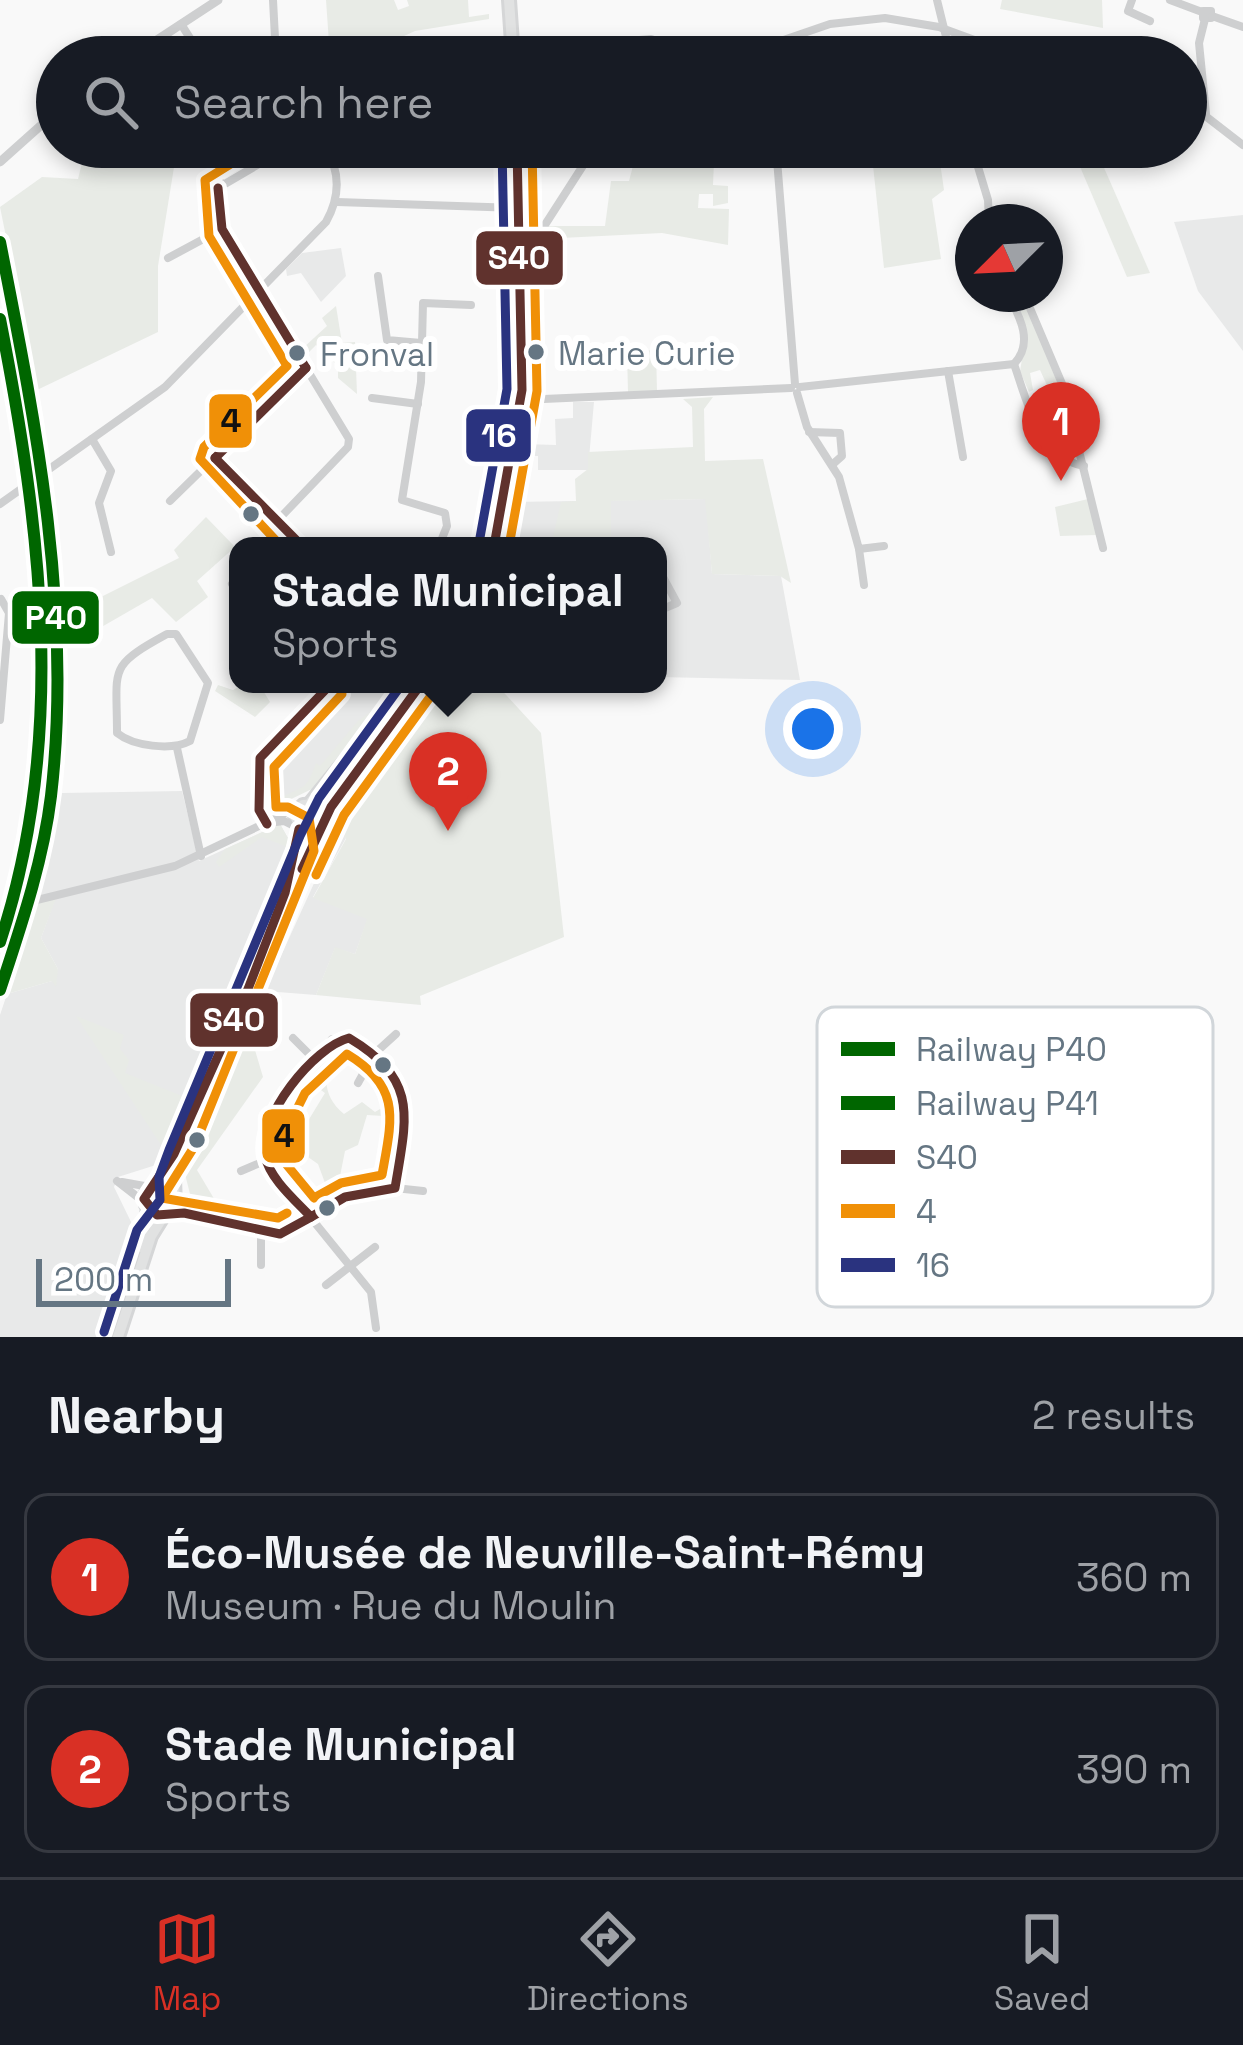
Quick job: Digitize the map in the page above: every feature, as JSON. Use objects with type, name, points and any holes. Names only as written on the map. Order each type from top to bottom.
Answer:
[{"type":"main road","points":[[509,0],[510,36]]},
{"type":"main road","points":[[493,537],[508,485],[521,400],[515,168]]},
{"type":"main road","points":[[122,1324],[152,1185],[172,1161],[276,911],[299,847],[306,804],[400,693]]},
{"type":"main road","points":[[118,1337],[140,1271],[175,1194],[183,1155],[319,833],[415,693]]},
{"type":"main road","points":[[306,804],[327,816]]},
{"type":"main road","points":[[299,829],[319,833]]},
{"type":"main road","points":[[152,1185],[175,1194]]},
{"type":"main road","points":[[147,1206],[166,1214]]},
{"type":"street","points":[[163,36],[218,0]]},
{"type":"street","points":[[273,0],[275,36]]},
{"type":"street","points":[[937,0],[946,36]]},
{"type":"street","points":[[1132,0],[1128,11],[1150,21]]},
{"type":"street","points":[[1170,0],[1243,27]]},
{"type":"street","points":[[796,36],[830,24],[878,18],[964,36]]},
{"type":"street","points":[[181,24],[189,36]]},
{"type":"street","points":[[1207,117],[1243,145]]},
{"type":"street","points":[[0,162],[36,130]]},
{"type":"street","points":[[218,168],[222,229],[349,439],[348,448],[277,520]]},
{"type":"street","points":[[218,188],[252,168]]},
{"type":"street","points":[[0,503],[165,387],[326,222],[337,202],[335,168]]},
{"type":"street","points":[[518,250],[532,245],[582,168]]},
{"type":"street","points":[[778,168],[796,388],[809,432],[833,464],[860,549],[864,584]]},
{"type":"street","points":[[978,168],[989,204]]},
{"type":"street","points":[[337,202],[517,208]]},
{"type":"street","points":[[168,258],[222,229]]},
{"type":"street","points":[[378,276],[387,340],[421,344]]},
{"type":"street","points":[[443,537],[448,526],[445,513],[402,500],[418,404],[423,303],[471,305]]},
{"type":"street","points":[[521,400],[796,388],[1014,364],[1022,355],[1024,334],[1015,312]]},
{"type":"street","points":[[1032,312],[1063,386],[1103,548]]},
{"type":"street","points":[[1014,364],[1044,437],[1066,461],[1084,466]]},
{"type":"street","points":[[170,501],[306,368]]},
{"type":"street","points":[[948,371],[963,457]]},
{"type":"street","points":[[372,398],[418,404]]},
{"type":"street","points":[[809,432],[840,433],[842,456],[833,464]]},
{"type":"street","points":[[92,439],[111,471],[99,503],[111,552]]},
{"type":"street","points":[[215,458],[293,537]]},
{"type":"street","points":[[860,549],[884,546]]},
{"type":"street","points":[[0,720],[9,614],[1,598]]},
{"type":"street","points":[[167,634],[176,634],[208,683],[190,741],[177,748],[124,740],[116,733],[117,668],[124,657],[167,634]]},
{"type":"street","points":[[267,824],[259,810],[260,758],[319,693]]},
{"type":"street","points":[[177,748],[202,856]]},
{"type":"street","points":[[0,909],[202,856],[306,804]]},
{"type":"street","points":[[267,824],[284,821],[299,829]]},
{"type":"street","points":[[358,1082],[374,1054],[396,1034]]},
{"type":"street","points":[[293,1038],[314,1059]]},
{"type":"street","points":[[376,1328],[375,1297],[267,1160],[266,1129],[328,1041],[354,1039],[397,1074],[406,1091],[395,1187]]},
{"type":"street","points":[[241,1171],[267,1160]]},
{"type":"street","points":[[147,1206],[117,1181],[152,1185]]},
{"type":"street","points":[[166,1214],[285,1233],[352,1195],[395,1187],[423,1191]]},
{"type":"street","points":[[175,1194],[205,1218]]},
{"type":"street","points":[[260,1230],[261,1265]]},
{"type":"street","points":[[326,1285],[348,1263],[375,1247]]},
{"type":"shaded area","points":[[326,0],[394,0],[398,10],[409,6],[407,0],[468,0],[469,17],[489,14],[489,19],[404,36],[329,36]]},
{"type":"shaded area","points":[[1002,0],[1102,0],[1103,28],[1000,9]]},
{"type":"shaded area","points":[[81,168],[174,168],[158,266],[158,332],[37,390],[0,207],[42,177],[78,179]]},
{"type":"shaded area","points":[[632,168],[714,168],[713,185],[728,186],[728,203],[713,206],[713,194],[699,194],[698,208],[729,209],[728,245],[662,233],[541,239],[548,226],[605,226],[611,181],[629,181]]},
{"type":"shaded area","points":[[873,168],[941,168],[944,190],[932,199],[941,259],[884,268]]},
{"type":"shaded area","points":[[1081,168],[1104,168],[1150,273],[1127,277]]},
{"type":"shaded area","points":[[1243,215],[1243,351],[1198,291],[1174,222]]},
{"type":"shaded area","points":[[341,248],[346,276],[321,302],[301,273],[287,276],[286,269],[302,253]]},
{"type":"shaded area","points":[[336,306],[342,343],[355,342],[357,394],[338,378],[338,366],[316,345],[306,355],[302,349],[327,326],[322,318]]},
{"type":"shaded area","points":[[1018,312],[1028,312],[1061,390],[1076,449],[1040,370],[1030,373],[1033,390],[1029,392],[1020,371],[1026,335]]},
{"type":"shaded area","points":[[656,350],[657,391],[628,392],[627,352]]},
{"type":"shaded area","points":[[713,397],[704,409],[705,461],[763,459],[791,583],[780,576],[712,574],[705,499],[611,501],[611,537],[553,537],[561,502],[576,501],[575,479],[588,469],[588,452],[693,447],[692,407],[683,399]]},
{"type":"shaded area","points":[[573,402],[594,402],[588,470],[538,470],[538,456],[522,456],[524,444],[556,445],[555,419],[573,418]]},
{"type":"shaded area","points":[[706,499],[712,574],[781,576],[800,680],[667,677],[667,537],[505,537],[511,502]]},
{"type":"shaded area","points":[[1088,499],[1097,535],[1060,536],[1055,507]]},
{"type":"shaded area","points":[[206,517],[229,541],[229,552],[197,581],[208,597],[176,622],[152,598],[98,629],[89,603],[179,558],[174,550]]},
{"type":"shaded area","points":[[218,685],[229,693],[264,693],[270,702],[255,717],[215,691]]},
{"type":"shaded area","points":[[328,693],[387,693],[314,787],[264,811],[264,757]]},
{"type":"shaded area","points":[[432,693],[504,693],[541,733],[564,937],[420,996],[421,1005],[316,995],[335,947],[355,954],[367,919],[313,898],[346,839],[341,824]]},
{"type":"shaded area","points":[[391,697],[316,787],[279,805],[273,815],[265,814],[263,776],[282,797],[301,788],[316,763],[320,766],[358,721]]},
{"type":"shaded area","points":[[182,791],[199,861],[280,824],[293,847],[289,861],[171,1139],[156,1165],[118,1177],[114,1187],[134,1228],[104,1337],[0,1337],[0,1015],[7,994],[52,981],[58,969],[41,938],[56,897],[35,901],[62,793]]},
{"type":"shaded area","points":[[280,824],[293,847],[220,1033],[163,1148],[76,1016],[124,1035],[120,1049],[129,1060],[125,1073],[187,1098],[290,848],[262,837],[219,867],[216,862],[225,849]]},
{"type":"shaded area","points":[[341,824],[346,838],[313,897],[368,918],[355,954],[335,948],[316,995],[265,991]]},
{"type":"shaded area","points":[[57,896],[41,938],[58,969],[56,987],[52,981],[7,994],[35,901]]},
{"type":"shaded area","points":[[247,1023],[263,1077],[197,1170],[216,1202],[251,1207],[274,1224],[296,1208],[292,1224],[284,1228],[208,1215],[193,1206],[185,1174]]},
{"type":"shaded area","points":[[333,1045],[326,1082],[336,1106],[344,1114],[362,1102],[375,1112],[402,1096],[400,1117],[367,1115],[358,1145],[345,1151],[336,1196],[315,1208],[308,1206],[328,1191],[318,1164],[298,1150],[276,1164],[271,1131],[294,1144],[325,1093],[307,1080]]},
{"type":"rail line","name":"P40","points":[[0,242],[38,448],[57,656],[57,726],[43,845],[0,990]]},
{"type":"rail line","name":"P41","points":[[0,319],[27,476],[41,632],[34,787],[21,865],[0,942]]},
{"type":"transit line","name":"4","points":[[224,168],[205,180],[209,236],[287,366],[204,447],[200,459],[273,537]]},
{"type":"transit line","name":"16","points":[[480,537],[507,389],[502,168]]},
{"type":"transit line","name":"S40","points":[[496,537],[522,390],[517,168]]},
{"type":"transit line","name":"4","points":[[511,537],[537,391],[532,168]]},
{"type":"transit line","name":"S40","points":[[218,188],[222,229],[306,368]]},
{"type":"transit line","name":"S40","points":[[215,458],[306,368]]},
{"type":"transit line","name":"S40","points":[[215,458],[293,537]]},
{"type":"transit line","name":"S40","points":[[267,824],[259,810],[260,758],[322,693]]},
{"type":"transit line","name":"16","points":[[104,1332],[137,1230],[160,1200],[159,1177],[169,1150],[300,836],[319,798],[395,693]]},
{"type":"transit line","name":"S40","points":[[302,869],[331,807],[414,693]]},
{"type":"transit line","name":"4","points":[[316,875],[344,815],[433,693]]},
{"type":"transit line","name":"4","points":[[287,1213],[278,1218],[162,1198],[194,1147],[314,851],[309,818],[288,807],[276,807],[274,767],[342,694]]},
{"type":"transit line","name":"S40","points":[[299,829],[285,893],[248,989],[174,1154],[144,1199],[157,1215],[184,1213],[280,1234],[311,1217]]},
{"type":"transit line","name":"S40","points":[[349,1038],[387,1069],[403,1102],[395,1188],[345,1197],[311,1217],[272,1173],[265,1140],[291,1086],[320,1055],[349,1038]]},
{"type":"transit line","name":"4","points":[[347,1054],[365,1066],[385,1092],[390,1121],[382,1175],[341,1183],[314,1198],[286,1164],[280,1143],[305,1093],[347,1054]]},
{"type":"place","name":"Marie Curie","points":[[536,352]]},
{"type":"place","name":"Fronval","points":[[297,353]]},
{"type":"place","name":"Éco-Musée de Neuville-Saint-Rémy","points":[[1061,481]]},
{"type":"place","name":"Stade Municipal","points":[[448,831]]}]
